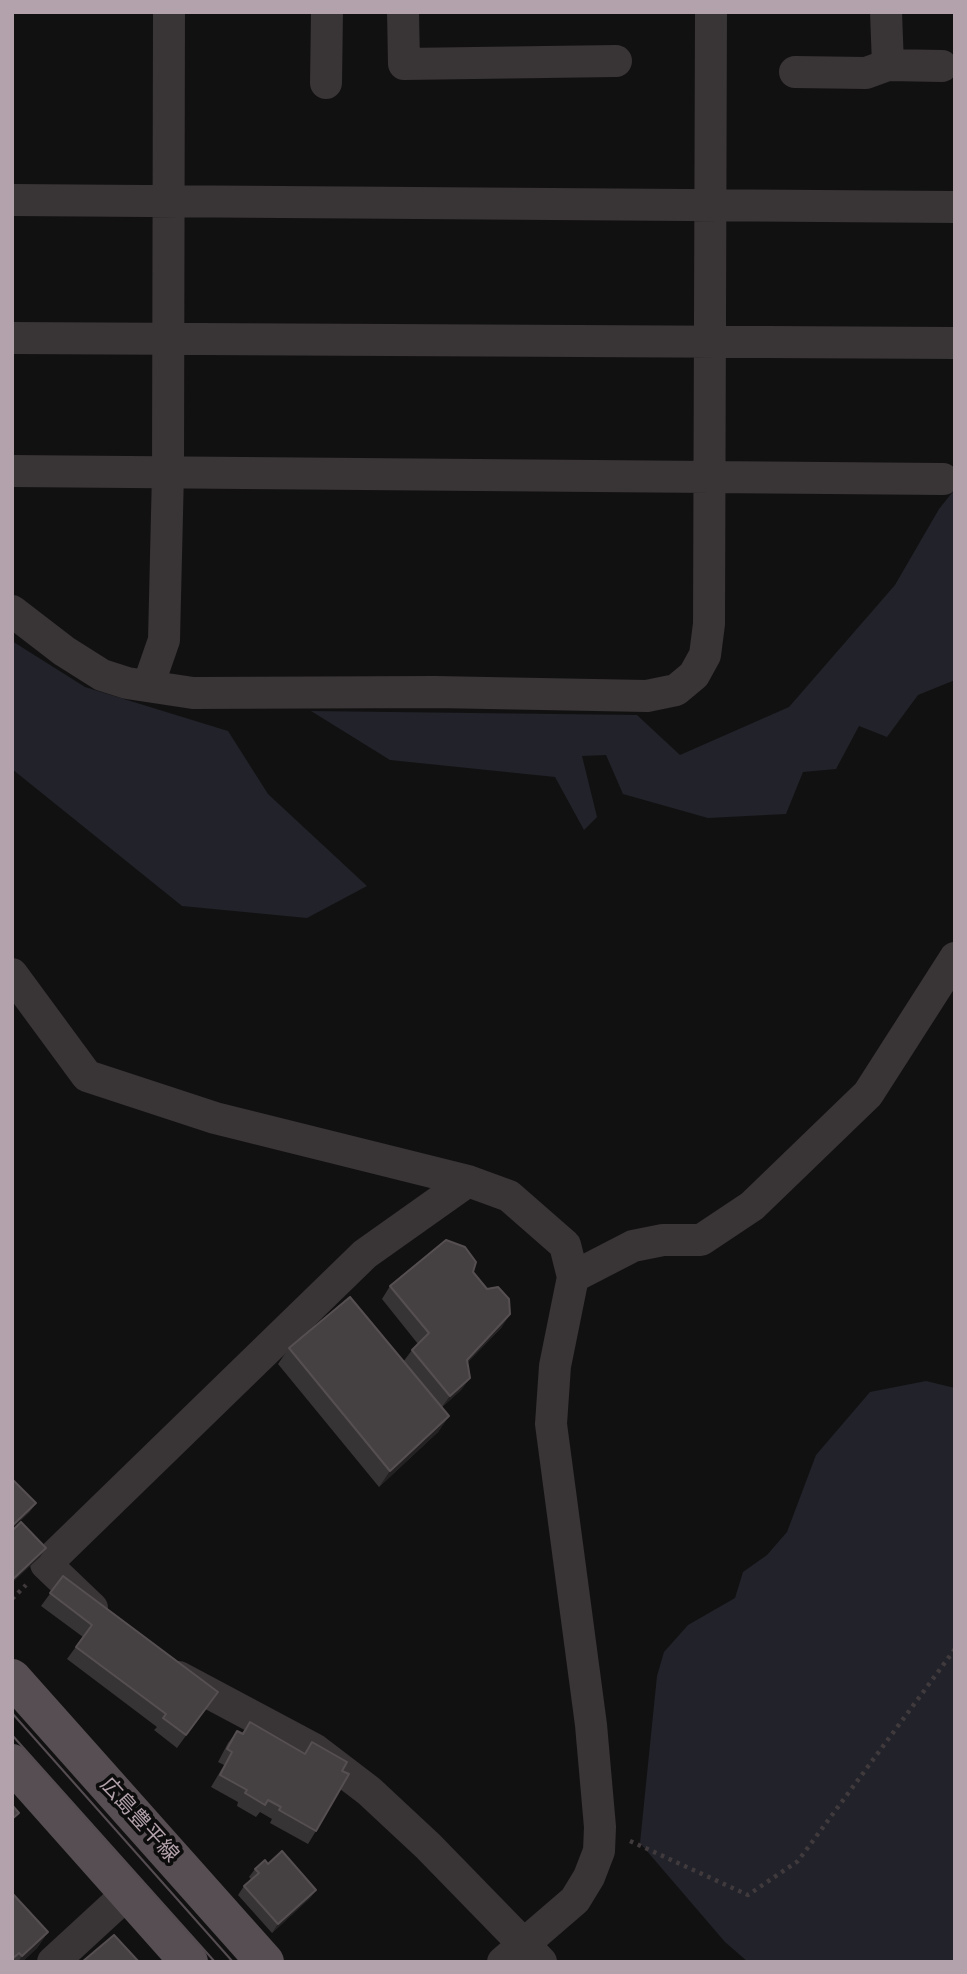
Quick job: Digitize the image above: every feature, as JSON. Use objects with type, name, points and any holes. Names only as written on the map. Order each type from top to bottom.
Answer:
[{"type":"main road","name":"広島豊平線","points":[[12,1678],[265,1962]]},
{"type":"main road","points":[[12,1763],[189,1962]]},
{"type":"street","points":[[148,686],[164,640],[168,472],[169,12]]},
{"type":"street","points":[[326,83],[327,12]]},
{"type":"street","points":[[403,12],[404,64],[616,61]]},
{"type":"street","points":[[12,611],[64,651],[102,675],[127,683],[192,693],[647,695],[676,690],[694,674],[705,655],[709,624],[711,12]]},
{"type":"street","points":[[886,12],[888,65]]},
{"type":"street","points":[[795,72],[866,73],[888,65],[942,66]]},
{"type":"street","points":[[12,200],[955,207]]},
{"type":"street","points":[[12,338],[955,343]]},
{"type":"street","points":[[12,471],[943,479]]},
{"type":"street","points":[[573,1277],[633,1246],[663,1240],[701,1240],[751,1206],[868,1094],[955,958]]},
{"type":"street","points":[[12,974],[87,1076],[215,1118],[468,1181],[509,1196],[565,1245],[573,1277],[555,1366],[551,1424],[591,1725],[600,1827],[599,1851],[589,1877],[575,1900],[522,1956],[428,1846],[369,1791],[314,1749],[192,1685],[151,1659]]},
{"type":"street","points":[[112,1628],[46,1564],[365,1254],[468,1181]]},
{"type":"street","points":[[53,1962],[128,1892]]},
{"type":"path","points":[[600,1827],[748,1895],[798,1861],[955,1649]]},
{"type":"shaded area","points":[[955,489],[955,680],[918,695],[887,737],[859,726],[836,769],[803,772],[786,814],[708,818],[623,794],[606,755],[582,756],[597,817],[584,830],[555,777],[390,760],[311,711],[637,715],[680,755],[789,707],[895,585],[939,509]]},
{"type":"shaded area","points":[[12,641],[85,687],[228,731],[268,794],[367,886],[307,918],[182,906],[12,769]]},
{"type":"shaded area","points":[[926,1381],[955,1388],[955,1962],[748,1962],[725,1942],[640,1843],[657,1676],[664,1652],[688,1625],[735,1598],[743,1572],[767,1555],[787,1532],[816,1455],[870,1392]]},
{"type":"building","points":[[446,1240],[465,1247],[476,1262],[473,1272],[487,1289],[498,1287],[509,1299],[510,1314],[467,1360],[470,1378],[450,1396],[412,1350],[429,1333],[390,1286]]},
{"type":"building","points":[[350,1297],[449,1416],[390,1471],[289,1348]]},
{"type":"building","points":[[12,1479],[36,1503],[12,1526]]},
{"type":"building","points":[[21,1522],[46,1548],[12,1580],[12,1531]]},
{"type":"building","points":[[63,1576],[218,1692],[186,1735],[163,1718],[166,1714],[76,1647],[92,1625],[50,1593]]},
{"type":"building","points":[[250,1722],[305,1754],[312,1742],[347,1762],[342,1771],[349,1774],[316,1831],[279,1810],[281,1807],[268,1800],[265,1805],[245,1793],[247,1790],[220,1775],[232,1752],[227,1749],[237,1731],[243,1734]]},
{"type":"building","points":[[12,1805],[19,1813],[12,1819]]},
{"type":"building","points":[[282,1851],[316,1890],[278,1924],[244,1886],[259,1873],[255,1869],[265,1860],[268,1864]]},
{"type":"building","points":[[12,1893],[48,1932],[22,1956],[19,1953],[12,1959]]},
{"type":"building","points":[[114,1935],[139,1962],[82,1962]]},
{"type":"tram line","points":[[12,1713],[233,1962]]},
{"type":"tram line","points":[[12,1735],[215,1962]]}]
